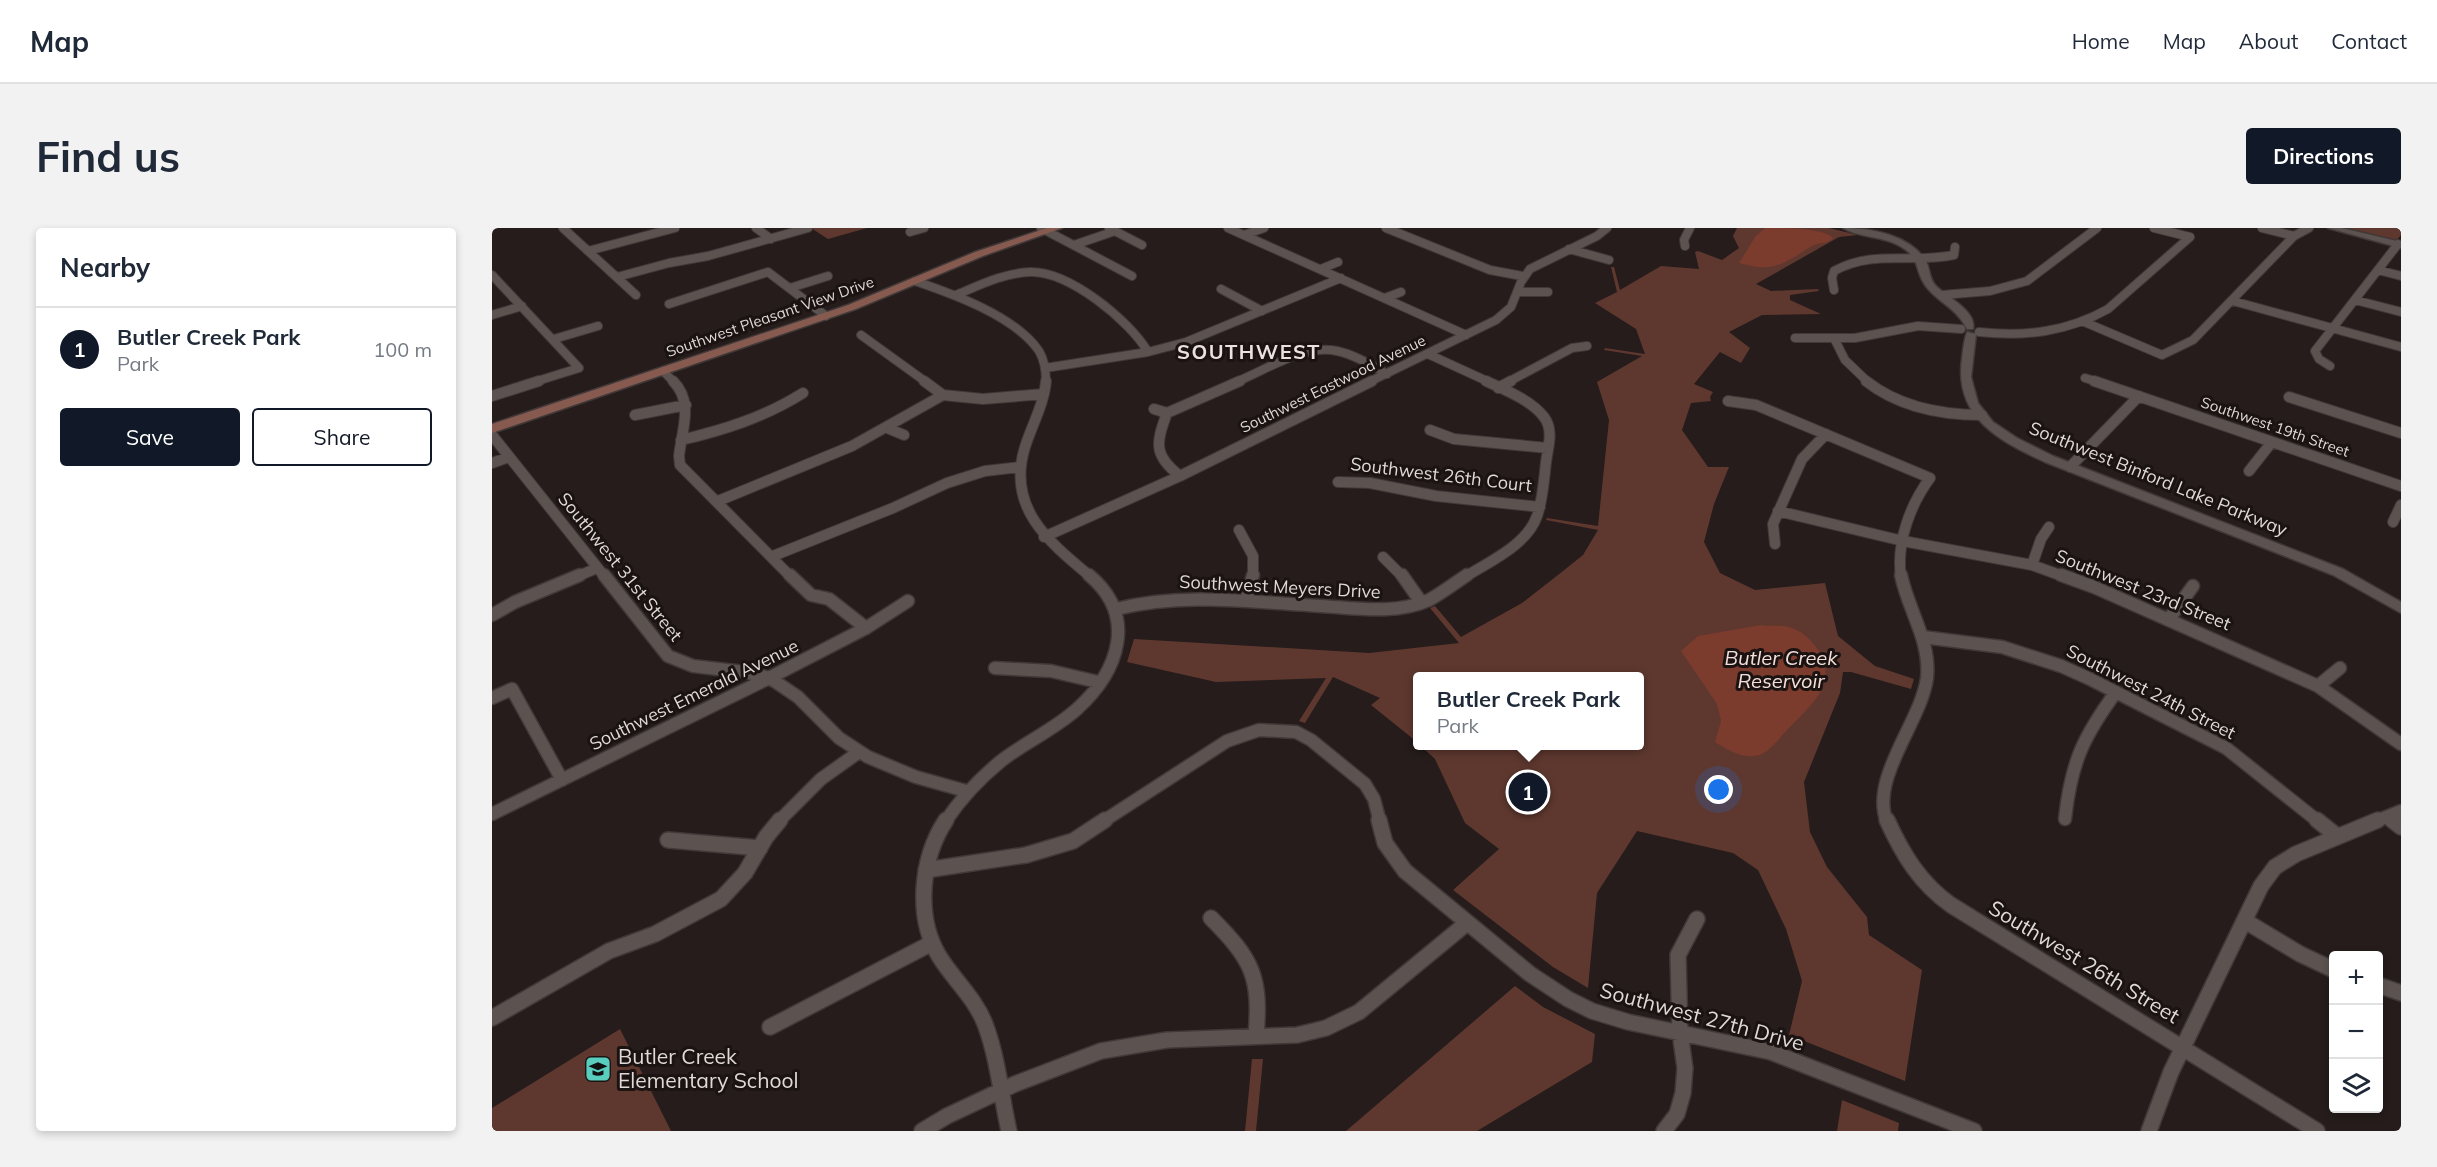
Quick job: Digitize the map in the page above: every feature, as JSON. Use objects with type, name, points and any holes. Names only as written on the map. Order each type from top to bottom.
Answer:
[{"type":"main road","name":"Southwest Pleasant View Drive","points":[[492,429],[826,316],[1048,229]]},
{"type":"street","points":[[563,228],[636,295]]},
{"type":"street","points":[[588,251],[675,228]]},
{"type":"street","points":[[756,228],[771,239]]},
{"type":"street","points":[[617,277],[808,228]]},
{"type":"street","points":[[910,232],[924,228]]},
{"type":"street","points":[[1228,228],[1466,335]]},
{"type":"street","points":[[1244,235],[1264,228]]},
{"type":"street","points":[[1386,228],[1490,270],[1522,276],[1540,262],[1597,236],[1607,228]]},
{"type":"street","points":[[1685,246],[1684,240],[1690,228]]},
{"type":"street","points":[[1847,228],[1878,231],[1918,258],[1927,280],[1965,315],[1970,330]]},
{"type":"street","points":[[1942,295],[1990,291],[2027,281],[2097,228]]},
{"type":"street","points":[[1796,338],[1865,336],[1918,326],[2020,334],[2052,330],[2082,321],[2108,309],[2190,237],[2154,228]]},
{"type":"street","points":[[2262,228],[2295,236]]},
{"type":"street","points":[[2082,321],[2162,355],[2193,340],[2295,236],[2309,228]]},
{"type":"street","points":[[2330,366],[2319,360],[2315,351],[2400,245],[2332,228]]},
{"type":"street","points":[[1048,229],[1132,276]]},
{"type":"street","points":[[1074,245],[1112,230],[1142,245]]},
{"type":"street","points":[[1834,290],[1832,274],[1842,266],[1868,258],[1948,257],[1955,254],[1955,247]]},
{"type":"street","points":[[1569,249],[1609,260]]},
{"type":"street","points":[[1032,271],[1037,262]]},
{"type":"street","points":[[1321,269],[1338,262]]},
{"type":"street","points":[[2378,270],[2401,276]]},
{"type":"street","points":[[956,296],[1004,276],[1032,271],[1050,275],[1104,306],[1138,336],[1148,352]]},
{"type":"street","points":[[669,304],[768,272],[826,316]]},
{"type":"street","points":[[492,275],[579,368],[492,396]]},
{"type":"street","points":[[790,288],[828,276]]},
{"type":"street","name":"Southwest Eastwood Avenue","points":[[1044,537],[1180,476],[1504,316],[1512,308],[1519,292],[1522,276]]},
{"type":"street","points":[[1045,368],[1148,352],[1186,342],[1341,278]]},
{"type":"street","points":[[915,281],[956,296],[982,309],[1024,336],[1040,353],[1047,384],[1020,467],[1025,499],[1031,517],[1044,537],[1099,584],[1116,609],[1119,638],[1108,668],[1098,682],[1076,710],[1019,746],[966,791],[937,835],[926,870],[924,919],[932,943],[944,965],[972,1000],[985,1023],[1009,1131]]},
{"type":"street","points":[[1221,289],[1262,311]]},
{"type":"street","points":[[1385,298],[1401,292]]},
{"type":"street","points":[[1519,292],[1548,292]]},
{"type":"street","points":[[2355,300],[2401,312]]},
{"type":"street","points":[[2233,301],[2401,347]]},
{"type":"street","points":[[492,315],[522,306]]},
{"type":"street","points":[[554,339],[598,326]]},
{"type":"street","name":"Southwest Binford Lake Parkway","points":[[1970,330],[1967,387],[1970,398],[1982,415],[2021,445],[2070,467],[2338,572],[2401,608]]},
{"type":"street","points":[[861,334],[943,395],[983,399],[1044,394]]},
{"type":"street","points":[[1834,338],[1843,358],[1853,370],[1887,393],[1935,413],[1982,415]]},
{"type":"street","points":[[1154,409],[1167,413],[1299,355],[1332,345],[1387,374]]},
{"type":"street","points":[[1498,388],[1572,348],[1587,346]]},
{"type":"street","name":"Southwest Meyers Drive","points":[[1116,609],[1170,599],[1246,600],[1373,609],[1421,602],[1445,590],[1513,546],[1527,534],[1540,507],[1550,433],[1544,418],[1532,407],[1498,388],[1428,354]]},
{"type":"street","points":[[663,371],[682,390],[686,405],[678,456],[680,465],[773,556],[801,588],[811,595],[829,599],[866,628]]},
{"type":"street","name":"Southwest 19th Street","points":[[2085,378],[2401,486]]},
{"type":"street","points":[[681,440],[727,428],[784,407],[803,393]]},
{"type":"street","points":[[718,501],[831,456],[887,428],[943,395]]},
{"type":"street","points":[[2070,467],[2139,396]]},
{"type":"street","points":[[2289,397],[2401,433]]},
{"type":"street","points":[[1728,401],[1756,405],[1826,434],[1802,459],[1773,524],[1775,544]]},
{"type":"street","points":[[635,415],[686,405]]},
{"type":"street","points":[[1167,413],[1160,432],[1158,448],[1166,465],[1180,476]]},
{"type":"street","points":[[887,428],[904,435]]},
{"type":"street","points":[[1430,430],[1454,439],[1548,448]]},
{"type":"street","name":"Southwest 26th Street","points":[[1826,434],[1930,478],[1915,500],[1903,541],[1901,574],[1923,637],[1928,666],[1926,688],[1888,781],[1883,808],[1913,873],[1934,894],[1964,914],[2183,1047]]},
{"type":"street","name":"Southwest 31st Street","points":[[492,435],[668,656],[693,668],[741,671],[769,678],[796,695],[838,737],[859,752],[911,776],[966,791]]},
{"type":"street","points":[[2249,471],[2272,441]]},
{"type":"street","points":[[492,463],[509,457]]},
{"type":"street","points":[[773,556],[893,508],[953,480],[992,470],[1020,467]]},
{"type":"street","name":"Southwest 26th Court","points":[[1338,482],[1370,483],[1436,496],[1540,507]]},
{"type":"street","points":[[2393,522],[2401,505]]},
{"type":"street","name":"Southwest 23rd Street","points":[[1778,512],[1903,541],[2032,565],[2094,586],[2318,686],[2401,744]]},
{"type":"street","points":[[2032,565],[2041,539],[2049,527]]},
{"type":"street","points":[[1239,530],[1252,548],[1255,562],[1246,600]]},
{"type":"street","points":[[1383,557],[1399,571],[1421,602]]},
{"type":"street","points":[[492,615],[515,602],[597,568]]},
{"type":"street","points":[[2169,620],[2193,586]]},
{"type":"street","name":"Southwest Emerald Avenue","points":[[492,814],[769,678],[866,628],[908,601]]},
{"type":"street","name":"Southwest 24th Street","points":[[1923,637],[1987,644],[2032,655],[2116,692],[2226,748],[2337,836]]},
{"type":"street","points":[[995,668],[1051,671],[1098,682]]},
{"type":"street","points":[[2318,686],[2340,668]]},
{"type":"street","points":[[492,698],[512,689],[562,780]]},
{"type":"street","points":[[2065,819],[2067,796],[2079,753],[2087,734],[2116,692]]},
{"type":"street","name":"Southwest 27th Drive","points":[[926,870],[1026,855],[1073,841],[1227,741],[1241,735],[1276,730],[1296,732],[1311,740],[1365,784],[1374,799],[1385,843],[1405,871],[1545,985],[1578,1005],[1628,1022],[1771,1052],[1974,1131]]},
{"type":"street","points":[[492,1018],[609,951],[689,918],[721,898],[745,873],[778,822],[821,779],[859,752]]},
{"type":"street","points":[[2149,1131],[2183,1047],[2261,886],[2275,867],[2296,854],[2395,814],[2401,827]]},
{"type":"street","points":[[669,840],[760,848]]},
{"type":"street","points":[[1211,918],[1232,939],[1249,962],[1258,992],[1256,1036]]},
{"type":"street","points":[[1664,1131],[1677,1114],[1683,1093],[1685,1068],[1680,1033],[1678,956],[1696,919]]},
{"type":"street","points":[[2245,921],[2284,945],[2329,968]]},
{"type":"street","points":[[921,1131],[932,1123],[1000,1091],[1092,1054],[1144,1042],[1256,1036],[1289,1038],[1340,1024],[1359,1012],[1467,922]]},
{"type":"street","points":[[770,1027],[932,943]]},
{"type":"street","points":[[2383,986],[2401,993]]},
{"type":"street","points":[[2183,1047],[2317,1131]]},
{"type":"shaded area","points":[[811,228],[867,228],[828,239]]},
{"type":"shaded area","points":[[1737,228],[1829,228],[1858,235],[1839,237],[1756,284],[1771,291],[1818,289],[1819,291],[1790,295],[1790,300],[1821,314],[1762,315],[1729,332],[1750,348],[1741,363],[1720,352],[1694,384],[1713,392],[1710,397],[1711,401],[1691,403],[1682,430],[1708,467],[1729,467],[1714,504],[1704,542],[1720,573],[1755,590],[1825,583],[1838,636],[1875,666],[1914,679],[1911,689],[1851,672],[1843,672],[1840,693],[1804,782],[1810,832],[1827,867],[1867,917],[1869,935],[1922,970],[1905,1081],[1789,1035],[1802,981],[1786,929],[1758,870],[1733,853],[1637,831],[1597,893],[1588,988],[1553,967],[1453,890],[1499,849],[1465,823],[1435,759],[1425,750],[1644,750],[1644,672],[1413,672],[1413,739],[1371,705],[1380,698],[1333,677],[1305,723],[1299,721],[1326,678],[1216,682],[1127,662],[1134,639],[1369,653],[1459,643],[1430,608],[1435,606],[1461,637],[1522,603],[1583,555],[1598,530],[1546,520],[1547,518],[1598,526],[1609,420],[1597,382],[1642,356],[1604,350],[1605,348],[1645,354],[1636,329],[1595,303],[1617,292],[1611,267],[1614,267],[1620,290],[1661,266],[1699,269],[1695,252],[1698,251],[1722,260],[1739,248],[1733,236]]},
{"type":"shaded area","points":[[2344,228],[2401,228],[2401,235],[2396,241]]},
{"type":"shaded area","points":[[1515,986],[1543,1007],[1595,1034],[1592,1062],[1477,1131],[1346,1131]]},
{"type":"shaded area","name":"Butler Creek Elementary School","points":[[620,1029],[671,1131],[492,1131],[492,1108]]},
{"type":"shaded area","points":[[1252,1059],[1263,1059],[1256,1131],[1245,1131]]},
{"type":"shaded area","points":[[1842,1100],[1899,1123],[1898,1131],[1837,1131]]},
{"type":"water","points":[[1765,228],[1812,230],[1833,238],[1828,242],[1814,245],[1778,265],[1761,267],[1739,263],[1755,237]]},
{"type":"water","name":"Butler Creek Reservoir","points":[[1761,625],[1788,627],[1806,636],[1817,648],[1826,670],[1822,688],[1811,706],[1766,752],[1749,756],[1737,754],[1715,742],[1721,721],[1717,704],[1681,651],[1698,636]]},
{"type":"place","name":"Butler Creek Park","points":[[1528,792]]},
{"type":"place","name":"Butler Creek Elementary School","points":[[598,1069]]},
{"type":"district","name":"SOUTHWEST","points":[[1249,352]]}]
